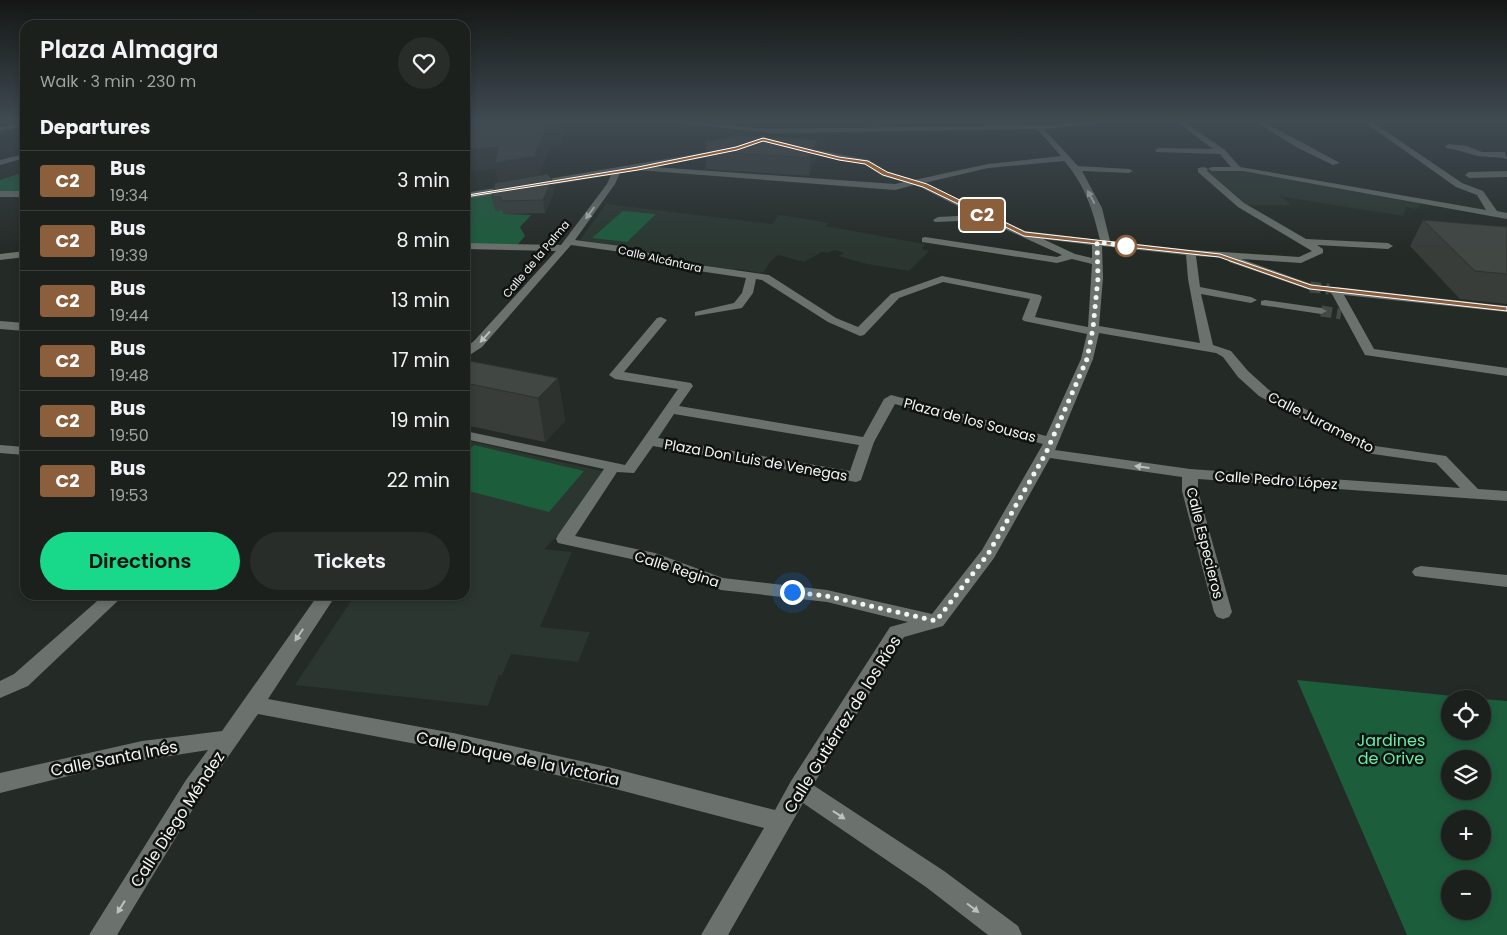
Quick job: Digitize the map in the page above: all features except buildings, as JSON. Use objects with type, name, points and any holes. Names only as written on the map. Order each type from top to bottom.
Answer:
[{"type":"street","points":[[470,195],[655,165]]},
{"type":"street","points":[[870,165],[885,174],[925,186],[986,217],[1072,256],[1097,262]]},
{"type":"street","points":[[638,168],[895,187],[1001,165]]},
{"type":"street","points":[[936,621],[988,554],[1048,447],[1087,359],[1093,330],[1098,278],[1097,262],[1102,243],[1097,208],[1072,165]]},
{"type":"street","points":[[1234,165],[1238,169]]},
{"type":"street","points":[[1429,165],[1459,185],[1480,193],[1494,214]]},
{"type":"street","points":[[1075,168],[1129,171]]},
{"type":"street","points":[[1024,234],[1220,256],[1301,260],[1319,251],[1241,205],[1201,170],[1238,169],[1363,189],[1507,218]]},
{"type":"street","name":"Calle de la Palma","points":[[470,350],[478,344],[566,245],[611,184],[616,172]]},
{"type":"street","points":[[1470,175],[1507,174]]},
{"type":"street","points":[[1444,175],[1456,175]]},
{"type":"street","points":[[0,194],[20,194]]},
{"type":"street","points":[[938,220],[986,217]]},
{"type":"street","points":[[925,240],[1057,260],[1072,256]]},
{"type":"street","points":[[1302,242],[1388,246]]},
{"type":"street","name":"Calle Alcántara","points":[[470,246],[566,245],[621,249],[692,268],[765,278],[832,320],[860,332],[895,296],[942,279],[1036,297],[1028,319],[1093,330]]},
{"type":"street","points":[[1191,253],[1195,289],[1208,348]]},
{"type":"street","points":[[0,257],[20,255]]},
{"type":"street","points":[[1220,256],[1310,287]]},
{"type":"street","points":[[699,314],[738,306],[747,293],[752,276]]},
{"type":"street","points":[[1195,289],[1251,300]]},
{"type":"street","points":[[1507,309],[1332,290],[1369,352],[1507,372]]},
{"type":"street","points":[[1265,302],[1321,311]]},
{"type":"street","name":"Plaza Don Luis de Venegas","points":[[660,320],[615,375],[686,386],[646,445],[856,477],[867,442],[891,399]]},
{"type":"street","points":[[0,325],[20,327]]},
{"type":"street","name":"Calle Juramento","points":[[1093,330],[1208,348],[1227,354],[1243,374],[1264,393],[1371,450],[1441,459],[1473,493]]},
{"type":"street","name":"Plaza de los Sousas","points":[[891,399],[1048,447]]},
{"type":"street","points":[[672,407],[867,442]]},
{"type":"street","points":[[470,436],[629,470],[646,445]]},
{"type":"street","name":"Calle Pedro López","points":[[1048,447],[1190,474],[1507,496]]},
{"type":"street","points":[[0,450],[20,452]]},
{"type":"street","name":"Calle Regina","points":[[613,467],[564,539],[649,557],[721,584],[827,596],[936,621]]},
{"type":"street","name":"Calle Especieros","points":[[1190,474],[1190,491],[1222,612]]},
{"type":"street","points":[[1421,572],[1507,581]]},
{"type":"street","points":[[0,690],[21,680],[109,600]]},
{"type":"street","name":"Calle Diego Méndez","points":[[102,935],[194,787],[323,600]]},
{"type":"street","name":"Calle Gutiérrez de los Ríos","points":[[714,935],[799,788],[897,632],[936,621]]},
{"type":"street","name":"Calle Duque de la Victoria","points":[[252,705],[453,742],[608,777],[781,822]]},
{"type":"street","name":"Calle Santa Inés","points":[[0,783],[113,756],[204,741],[228,740]]},
{"type":"street","points":[[799,788],[935,879],[1009,935]]},
{"type":"shaded area","points":[[1204,169],[1248,171],[1423,202],[1416,209],[1406,207],[1403,216],[1279,196],[1290,203],[1289,205],[1247,205]]},
{"type":"shaded area","points":[[606,204],[772,224],[779,215],[787,216],[829,223],[825,226],[925,244],[922,249],[929,251],[909,271],[867,264],[838,256],[844,253],[834,250],[828,253],[822,252],[804,262],[778,255],[771,261],[763,273],[737,269],[732,271],[695,265],[643,252],[643,249],[580,240]]},
{"type":"shaded area","points":[[470,441],[606,472],[562,531],[544,549],[572,552],[540,627],[590,632],[578,662],[511,654],[502,675],[499,675],[488,706],[295,685],[352,600],[470,600]]},
{"type":"green space","points":[[20,174],[20,192],[0,193],[0,180]]},
{"type":"green space","points":[[502,191],[504,214],[531,215],[520,227],[525,236],[518,244],[470,244],[470,195]]},
{"type":"green space","points":[[623,211],[656,214],[627,242],[592,238]]},
{"type":"green space","points":[[474,445],[584,471],[549,512],[470,491],[470,449]]},
{"type":"green space","name":"Jardines de Orive","points":[[1297,680],[1441,695],[1441,740],[1491,740],[1491,700],[1507,701],[1507,935],[1407,935]]},
{"type":"tunnel","points":[[1310,287],[1329,289]]},
{"type":"tunnel","points":[[1321,311],[1341,314]]},
{"type":"bus line","name":"C2","points":[[470,195],[655,165]]},
{"type":"bus line","name":"C2","points":[[870,165],[885,174],[925,186],[1024,234],[1220,256],[1310,287],[1507,309]]},
{"type":"route","points":[[792,592],[827,596],[936,621],[988,554],[1046,453],[1087,359],[1093,328],[1098,278],[1097,242],[1126,246]]}]
